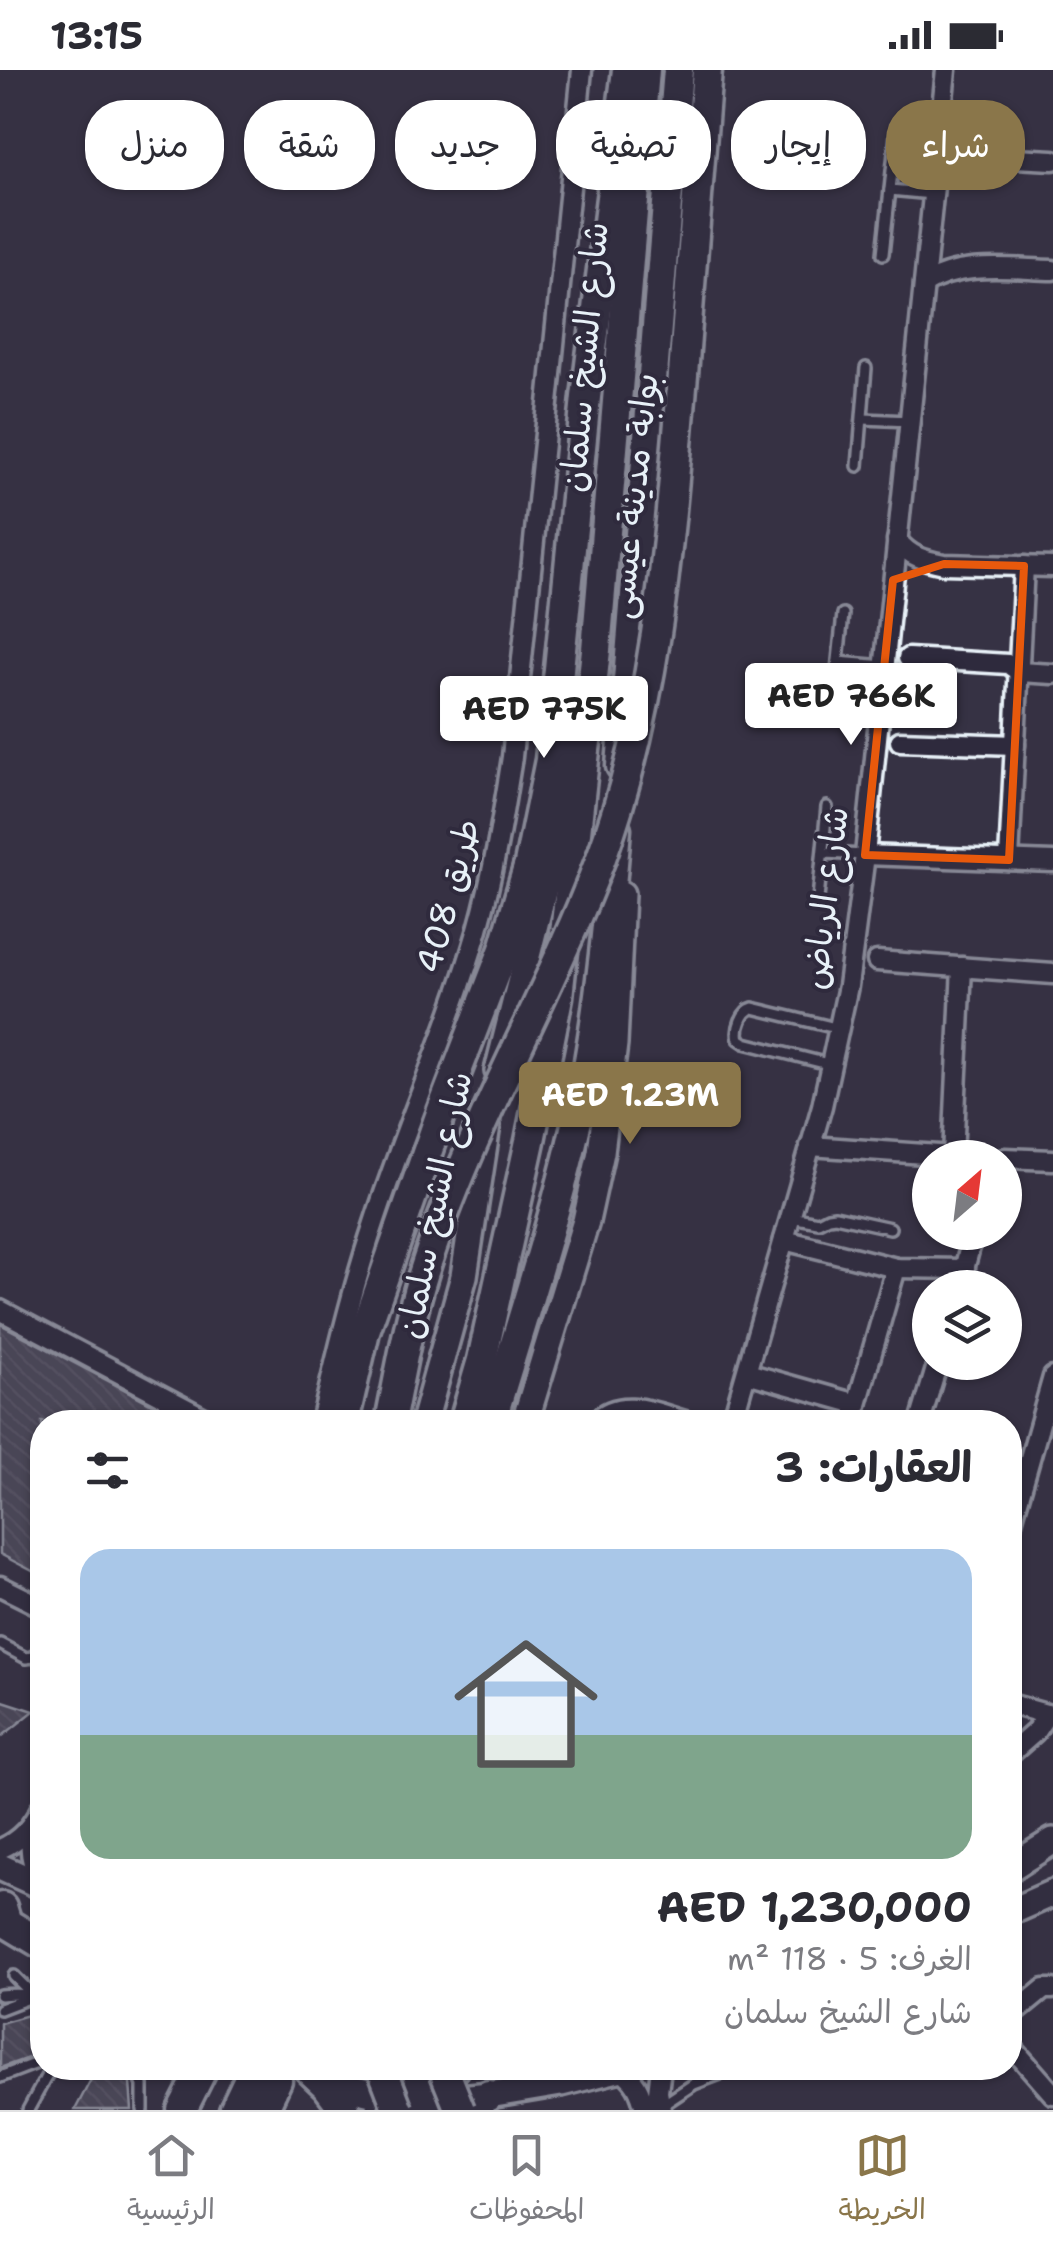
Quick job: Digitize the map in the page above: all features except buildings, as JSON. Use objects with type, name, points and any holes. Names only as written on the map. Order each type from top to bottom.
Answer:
[{"type":"main road","name":"بوابة مدينة عيسى","points":[[347,1410],[366,1331],[442,1110],[504,949],[529,864],[550,760],[586,397],[627,70]]},
{"type":"main road","name":"شارع الشيخ سلمان","points":[[467,1410],[518,1196],[558,997],[596,650],[645,70]]},
{"type":"main road","name":"شارع الشيخ سلمان","points":[[495,1410],[555,1208],[596,1015],[613,864],[678,70]]},
{"type":"main road","name":"بوابة مدينة عيسى","points":[[392,1410],[423,1276],[434,1245],[475,1139],[602,856],[641,724],[659,623],[707,70]]},
{"type":"main road","name":"شارع الشيخ سلمان","points":[[427,1410],[464,1276],[490,1108],[545,884],[596,650]]},
{"type":"main road","name":"شارع الشيخ سلمان","points":[[530,1410],[586,1221],[601,1152],[614,1044],[621,915],[621,895],[613,864]]},
{"type":"main road","points":[[1022,1860],[1053,1841]]},
{"type":"main road","points":[[0,1867],[30,1879]]},
{"type":"main road","points":[[1022,1907],[1053,1893]]},
{"type":"main road","points":[[1,1906],[30,1922]]},
{"type":"main road","points":[[1,1906],[7,1924],[30,1937]]},
{"type":"main road","points":[[181,2110],[185,2080]]},
{"type":"main road","points":[[181,2110],[197,2080]]},
{"type":"main road","points":[[234,2110],[261,2080]]},
{"type":"main road","points":[[263,2110],[266,2080]]},
{"type":"main road","points":[[319,2080],[345,2110]]},
{"type":"main road","points":[[335,2080],[355,2089],[480,2102],[573,2080]]},
{"type":"main road","points":[[449,2080],[460,2110]]},
{"type":"street","name":"طريق 408","points":[[325,1410],[363,1257],[470,957],[495,858],[512,757],[582,70]]},
{"type":"street","name":"شارع الرياض","points":[[736,1410],[840,1029],[865,855],[946,70]]},
{"type":"street","points":[[1025,159],[1053,160]]},
{"type":"street","points":[[927,250],[974,268]]},
{"type":"street","points":[[924,284],[944,274],[974,268],[1053,270]]},
{"type":"street","points":[[897,540],[909,554],[944,564]]},
{"type":"street","points":[[893,580],[910,570],[944,564],[1053,566]]},
{"type":"street","points":[[1009,860],[1024,566]]},
{"type":"street","points":[[908,658],[1008,664],[1018,672],[1053,674]]},
{"type":"street","points":[[900,741],[1015,744]]},
{"type":"street","points":[[865,855],[1053,862]]},
{"type":"street","points":[[877,960],[1053,974]]},
{"type":"street","points":[[954,1140],[962,967]]},
{"type":"street","points":[[810,1146],[912,1153]]},
{"type":"street","points":[[1022,1159],[1053,1160]]},
{"type":"street","points":[[784,1240],[896,1268],[965,1268],[970,1250]]},
{"type":"street","points":[[855,1410],[896,1268]]},
{"type":"street","points":[[0,1310],[189,1410]]},
{"type":"street","points":[[747,1373],[857,1404]]},
{"type":"street","points":[[924,1410],[933,1380]]},
{"type":"street","points":[[1022,1488],[1052,1384]]},
{"type":"street","points":[[614,1410],[628,1406],[642,1410]]},
{"type":"street","points":[[0,1586],[30,1602]]},
{"type":"street","points":[[1022,1707],[1050,1715],[1022,1743]]},
{"type":"street","points":[[0,1849],[30,1828]]},
{"type":"street","points":[[1022,2006],[1044,1989],[1053,1990]]},
{"type":"street","points":[[1022,2059],[1053,2094]]},
{"type":"street","points":[[632,2080],[656,2108]]},
{"type":"street","points":[[656,2108],[659,2080]]},
{"type":"lane","points":[[883,254],[890,190],[932,194]]},
{"type":"lane","points":[[858,466],[866,368]]},
{"type":"lane","points":[[863,419],[910,422]]},
{"type":"lane","points":[[833,707],[843,614]]},
{"type":"lane","points":[[838,662],[884,666]]},
{"type":"lane","points":[[818,899],[827,808]]},
{"type":"lane","points":[[824,853],[865,855]]},
{"type":"lane","points":[[832,1066],[746,1043],[737,1032],[744,1014],[753,1008],[840,1029]]},
{"type":"lane","points":[[791,1216],[818,1222],[835,1216],[890,1228]]},
{"type":"lane","points":[[0,1644],[30,1658]]},
{"type":"lane","points":[[14,1976],[30,1992]]},
{"type":"lane","points":[[0,1995],[30,1995]]},
{"type":"lane","points":[[0,2009],[30,1998]]},
{"type":"lane","points":[[0,2077],[30,2066]]},
{"type":"lane","points":[[29,2110],[45,2080]]},
{"type":"lane","points":[[141,2080],[144,2110]]},
{"type":"lane","points":[[656,2108],[704,2080]]},
{"type":"highlighted area","points":[[944,564],[1024,566],[1009,860],[865,855],[893,580]]}]
